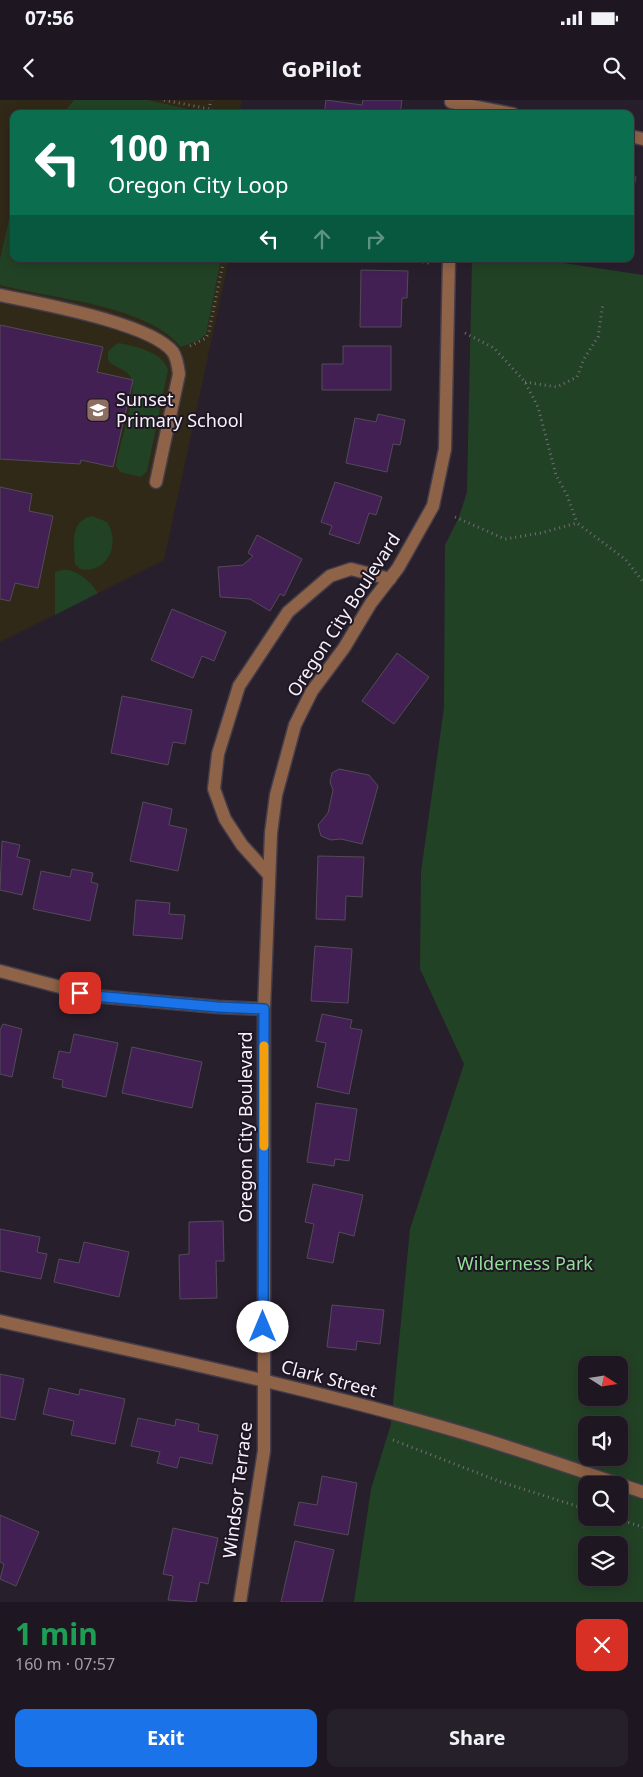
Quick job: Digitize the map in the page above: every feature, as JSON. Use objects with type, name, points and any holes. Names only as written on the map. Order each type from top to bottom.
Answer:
[{"type":"street","points":[[451,105],[485,110]]},
{"type":"street","name":"Oregon City Boulevard","points":[[264,1381],[264,1009],[271,833],[276,795],[295,725],[312,691],[344,648],[371,603],[390,579],[433,506],[446,449],[449,262]]},
{"type":"street","points":[[0,295],[108,320],[140,332],[173,352],[179,374],[156,482]]},
{"type":"street","points":[[269,875],[242,845],[225,819],[214,789],[218,754],[239,686],[288,612],[330,576],[351,569],[390,579]]},
{"type":"street","points":[[0,972],[94,996],[218,1007],[264,1009]]},
{"type":"street","name":"Clark Street","points":[[0,1321],[264,1381],[462,1433],[558,1462],[643,1492]]},
{"type":"street","name":"Windsor Terrace","points":[[240,1602],[264,1451],[264,1381]]},
{"type":"path","points":[[164,100],[209,109],[211,100]]},
{"type":"path","points":[[173,352],[206,338],[210,331],[223,262]]},
{"type":"path","points":[[424,262],[429,263]]},
{"type":"path","points":[[525,382],[557,387],[576,377],[584,359],[598,337],[603,303]]},
{"type":"path","points":[[449,325],[494,348],[525,382],[538,407],[556,475],[567,494],[577,523],[626,560],[643,582]]},
{"type":"path","points":[[454,516],[505,539],[541,533],[577,523]]},
{"type":"path","points":[[393,1440],[501,1482],[578,1506]]},
{"type":"path","points":[[628,1522],[643,1527]]},
{"type":"shaded area","name":"Sunset Primary School","points":[[0,100],[242,100],[240,110],[10,110],[10,262],[228,262],[164,560],[0,642]]},
{"type":"green space","points":[[74,100],[147,100],[193,110],[66,110]]},
{"type":"green space","points":[[10,215],[10,262],[220,262],[206,334],[199,340],[181,347],[165,333],[145,321],[122,312],[71,299],[0,285],[0,259]]},
{"type":"green space","name":"Wilderness Park","points":[[472,262],[557,262],[643,275],[643,1602],[354,1602],[371,1489],[391,1424],[410,1229],[464,1064],[420,969],[421,872],[444,708],[445,545],[459,517],[467,492]]},
{"type":"green space","points":[[118,343],[140,348],[154,354],[165,364],[168,370],[147,471],[141,477],[120,472],[116,466],[132,393],[130,376],[108,360],[108,351]]},
{"type":"green space","points":[[92,516],[107,522],[113,539],[112,547],[105,562],[98,567],[80,569],[75,564],[74,542],[76,529],[80,523]]},
{"type":"green space","points":[[62,570],[78,573],[98,593],[55,615],[55,572]]},
{"type":"building","points":[[326,100],[362,105],[363,100],[402,100],[401,110],[325,110]]},
{"type":"building","points":[[361,270],[408,271],[407,298],[402,298],[401,327],[360,327]]},
{"type":"building","points":[[0,325],[103,347],[97,372],[133,380],[113,467],[81,460],[80,464],[0,459]]},
{"type":"building","points":[[343,346],[391,346],[391,390],[322,390],[322,364],[343,364]]},
{"type":"building","points":[[378,414],[405,420],[400,445],[393,444],[387,472],[346,463],[355,418],[376,422]]},
{"type":"building","points":[[335,482],[382,497],[376,515],[369,513],[359,544],[329,534],[332,526],[321,522]]},
{"type":"building","points":[[0,487],[32,494],[29,511],[53,516],[38,588],[15,583],[10,601],[0,599]]},
{"type":"building","points":[[257,535],[302,559],[284,596],[280,594],[270,611],[250,599],[220,597],[218,567],[243,565],[253,556],[248,553]]},
{"type":"building","points":[[172,609],[226,632],[214,661],[202,656],[193,678],[151,660]]},
{"type":"building","points":[[397,653],[429,677],[394,724],[362,701]]},
{"type":"building","points":[[122,696],[192,710],[185,744],[173,742],[168,765],[111,753]]},
{"type":"building","points":[[339,769],[369,775],[378,786],[362,844],[341,839],[331,840],[321,836],[318,825],[328,813],[333,790],[330,782],[332,773]]},
{"type":"building","points":[[143,802],[172,809],[169,825],[187,829],[178,871],[130,861]]},
{"type":"building","points":[[2,841],[20,845],[17,857],[30,860],[22,895],[0,890]]},
{"type":"building","points":[[318,856],[364,857],[362,897],[346,896],[345,920],[316,919]]},
{"type":"building","points":[[72,869],[93,873],[91,882],[98,884],[90,921],[33,909],[41,871],[70,877]]},
{"type":"building","points":[[136,900],[170,903],[169,914],[185,915],[182,939],[133,935]]},
{"type":"building","points":[[315,946],[352,949],[348,1003],[311,1001]]},
{"type":"building","points":[[322,1014],[352,1020],[350,1028],[362,1030],[349,1094],[317,1087],[326,1043],[316,1041]]},
{"type":"building","points":[[3,1024],[22,1029],[12,1077],[0,1074],[0,1030]]},
{"type":"building","points":[[74,1034],[118,1043],[106,1097],[62,1087],[63,1080],[53,1078],[59,1051],[70,1053]]},
{"type":"building","points":[[132,1047],[202,1062],[192,1108],[122,1093]]},
{"type":"building","points":[[316,1103],[357,1109],[349,1161],[335,1159],[334,1166],[307,1162]]},
{"type":"building","points":[[313,1184],[363,1195],[354,1236],[339,1232],[333,1263],[307,1258],[314,1224],[305,1222]]},
{"type":"building","points":[[223,1221],[224,1261],[216,1261],[217,1298],[180,1299],[179,1255],[189,1254],[189,1222]]},
{"type":"building","points":[[0,1229],[40,1237],[37,1252],[47,1254],[41,1279],[0,1271]]},
{"type":"building","points":[[84,1242],[129,1252],[119,1297],[54,1282],[59,1259],[79,1263]]},
{"type":"building","points":[[332,1305],[384,1310],[380,1344],[357,1341],[356,1350],[327,1347]]},
{"type":"building","points":[[0,1374],[24,1379],[15,1420],[0,1417]]},
{"type":"building","points":[[49,1388],[79,1395],[80,1389],[125,1399],[115,1444],[71,1435],[74,1421],[43,1414]]},
{"type":"building","points":[[138,1418],[175,1426],[176,1419],[199,1424],[198,1431],[218,1435],[212,1464],[180,1457],[177,1468],[157,1463],[160,1452],[131,1446]]},
{"type":"building","points":[[322,1476],[357,1483],[348,1535],[294,1525],[299,1502],[317,1505]]},
{"type":"building","points":[[0,1515],[39,1532],[16,1586],[0,1579],[4,1564],[0,1562]]},
{"type":"building","points":[[173,1528],[218,1538],[208,1584],[200,1582],[196,1602],[168,1600],[173,1576],[163,1574]]},
{"type":"building","points":[[295,1541],[334,1550],[322,1602],[281,1602]]},
{"type":"slow traffic","points":[[264,1046],[264,1146]]},
{"type":"place","name":"Sunset Primary School","points":[[98,410]]},
{"type":"route","points":[[80,993],[94,996],[218,1007],[264,1009],[263,1327]]}]
